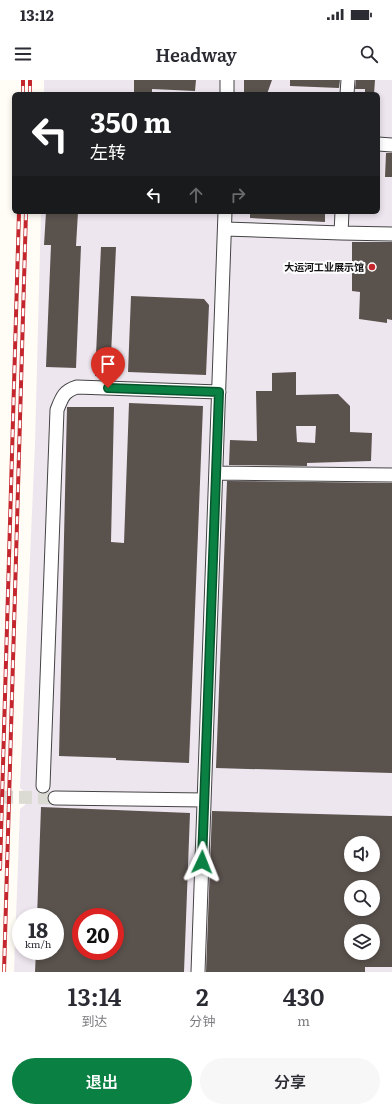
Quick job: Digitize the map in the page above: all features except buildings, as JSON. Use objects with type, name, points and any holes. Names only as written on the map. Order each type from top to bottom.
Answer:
[{"type":"lane","points":[[227,80],[227,92]]},
{"type":"lane","points":[[347,92],[348,80]]},
{"type":"lane","points":[[380,144],[392,145]]},
{"type":"lane","points":[[198,972],[225,214]]},
{"type":"lane","points":[[341,234],[342,214]]},
{"type":"lane","points":[[225,229],[341,234],[392,234]]},
{"type":"lane","points":[[43,786],[57,410],[61,399],[68,390],[77,387],[219,392]]},
{"type":"lane","points":[[216,473],[392,475]]},
{"type":"lane","points":[[55,798],[204,800]]},
{"type":"shaded area","points":[[44,80],[392,80],[392,972],[14,972],[14,960],[64,960],[64,908],[16,908],[20,809],[25,805],[25,792],[20,788],[35,443],[41,214],[380,214],[380,92],[44,92]]},
{"type":"tunnel","points":[[0,797],[55,798]]},
{"type":"railway","points":[[23,80],[23,92]]},
{"type":"railway","points":[[30,80],[30,92]]},
{"type":"railway","points":[[0,869],[19,214]]},
{"type":"railway","points":[[4,972],[26,214]]},
{"type":"place","name":"大运河工业展示馆","points":[[372,267]]},
{"type":"route","points":[[108,388],[219,392],[202,862]]}]
